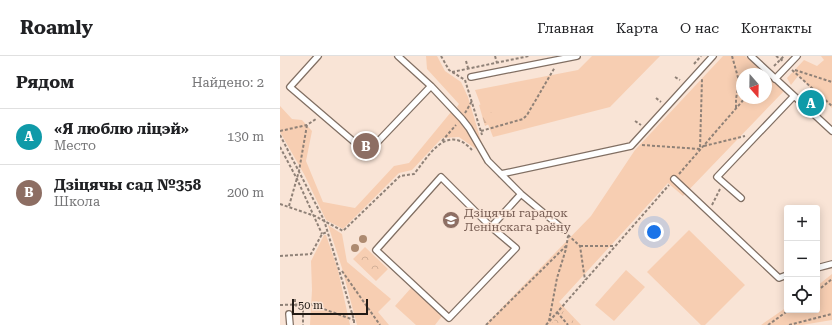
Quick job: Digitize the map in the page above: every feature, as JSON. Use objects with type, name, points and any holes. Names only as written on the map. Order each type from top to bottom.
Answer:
[{"type":"lane","points":[[318,56],[290,87],[367,153],[431,86]]},
{"type":"lane","points":[[398,56],[431,86],[462,119],[469,128],[488,161],[521,194],[564,229]]},
{"type":"lane","points":[[470,77],[576,56]]},
{"type":"lane","points":[[501,174],[632,144],[713,56]]},
{"type":"lane","points":[[751,56],[764,68]]},
{"type":"lane","points":[[775,79],[790,67],[796,56]]},
{"type":"lane","points":[[772,76],[832,131]]},
{"type":"lane","points":[[741,198],[717,177],[794,96]]},
{"type":"lane","points":[[441,177],[491,227],[516,248],[449,318],[376,250],[441,177]]},
{"type":"lane","points":[[674,179],[779,278],[784,276]]},
{"type":"lane","points":[[491,227],[521,194]]},
{"type":"lane","points":[[820,267],[832,264]]},
{"type":"lane","points":[[290,314],[290,325]]},
{"type":"path","points":[[441,56],[452,72],[465,80],[483,136]]},
{"type":"path","points":[[495,56],[497,63]]},
{"type":"path","points":[[452,72],[529,56]]},
{"type":"path","points":[[690,69],[700,57],[696,56]]},
{"type":"path","points":[[732,56],[739,81],[736,109]]},
{"type":"path","points":[[776,56],[832,106]]},
{"type":"path","points":[[772,68],[784,56]]},
{"type":"path","points":[[481,131],[523,119],[527,115],[560,59]]},
{"type":"path","points":[[466,61],[468,68]]},
{"type":"path","points":[[790,67],[832,82]]},
{"type":"path","points":[[700,149],[702,68]]},
{"type":"path","points":[[675,86],[685,74]]},
{"type":"path","points":[[675,77],[680,80]]},
{"type":"path","points":[[656,98],[661,102],[666,97]]},
{"type":"path","points":[[467,110],[472,100]]},
{"type":"path","points":[[546,325],[740,104]]},
{"type":"path","points":[[280,131],[307,125],[322,115]]},
{"type":"path","points":[[280,204],[315,216],[344,231],[400,176],[414,174],[462,119]]},
{"type":"path","points":[[636,131],[646,119]]},
{"type":"path","points":[[635,121],[641,125]]},
{"type":"path","points":[[289,206],[299,171],[307,125]]},
{"type":"path","points":[[703,146],[758,133]]},
{"type":"path","points":[[280,135],[324,220],[340,269],[354,320],[354,325]]},
{"type":"path","points":[[442,142],[453,139],[461,141],[488,161]]},
{"type":"path","points":[[632,144],[700,149]]},
{"type":"path","points":[[280,147],[315,216],[322,234]]},
{"type":"path","points":[[709,211],[718,191],[724,184]]},
{"type":"path","points":[[564,229],[580,246],[585,280]]},
{"type":"path","points":[[280,256],[311,254],[322,234],[327,232]]},
{"type":"path","points":[[549,322],[557,278],[567,245],[568,234]]},
{"type":"path","points":[[486,325],[567,245]]},
{"type":"path","points":[[580,246],[615,246]]},
{"type":"path","points":[[340,269],[380,325]]},
{"type":"path","points":[[820,289],[832,279]]},
{"type":"path","points":[[295,299],[295,305]]},
{"type":"path","points":[[280,305],[310,304],[354,320]]},
{"type":"path","points":[[295,305],[303,310],[303,325]]},
{"type":"path","points":[[557,312],[568,325]]},
{"type":"path","points":[[768,325],[785,313]]},
{"type":"path","points":[[789,325],[832,314]]},
{"type":"green space","points":[[426,56],[437,56],[445,71],[461,82],[468,97],[484,151],[472,127],[457,107],[459,104],[427,69]]},
{"type":"green space","points":[[592,56],[660,56],[610,107],[493,137],[475,90],[578,70]]},
{"type":"green space","points":[[723,56],[745,56],[759,68],[736,68],[736,104],[771,104],[683,196],[668,183],[559,302],[581,325],[485,325],[591,216],[635,150]]},
{"type":"green space","points":[[821,56],[832,56],[832,108],[798,76],[791,85],[787,78],[804,60],[817,66],[824,60]]},
{"type":"green space","points":[[772,80],[784,91],[772,103]]},
{"type":"green space","points":[[484,103],[497,120],[485,126],[479,105]]},
{"type":"green space","points":[[280,106],[292,119],[302,120],[312,131],[306,161],[323,202],[355,208],[394,166],[409,163],[451,112],[468,130],[476,149],[459,137],[442,138],[412,170],[399,173],[343,229],[326,220],[304,174],[280,132]]},
{"type":"green space","points":[[328,225],[342,234],[347,262],[391,299],[378,312],[389,325],[357,325],[342,268]]},
{"type":"green space","points":[[689,230],[745,285],[705,325],[701,325],[647,272]]},
{"type":"green space","points":[[324,235],[326,235],[338,270],[350,325],[310,325],[312,290],[311,261]]},
{"type":"green space","points":[[365,247],[388,269],[376,281],[353,259]]},
{"type":"green space","points":[[626,270],[645,287],[614,321],[595,305]]},
{"type":"green space","points":[[832,274],[832,320],[802,325],[761,325],[784,309],[784,313],[820,313],[820,284]]},
{"type":"green space","points":[[411,288],[442,316],[435,325],[416,325],[395,306]]},
{"type":"green space","points":[[563,311],[578,325],[550,325]]},
{"type":"place","name":"«Я люблю ліцэй»","points":[[811,103]]},
{"type":"place","name":"Дзіцячы сад №358","points":[[366,146]]},
{"type":"place","name":"Дзіцячы гарадок Ленінскага раёну","points":[[451,220]]}]
